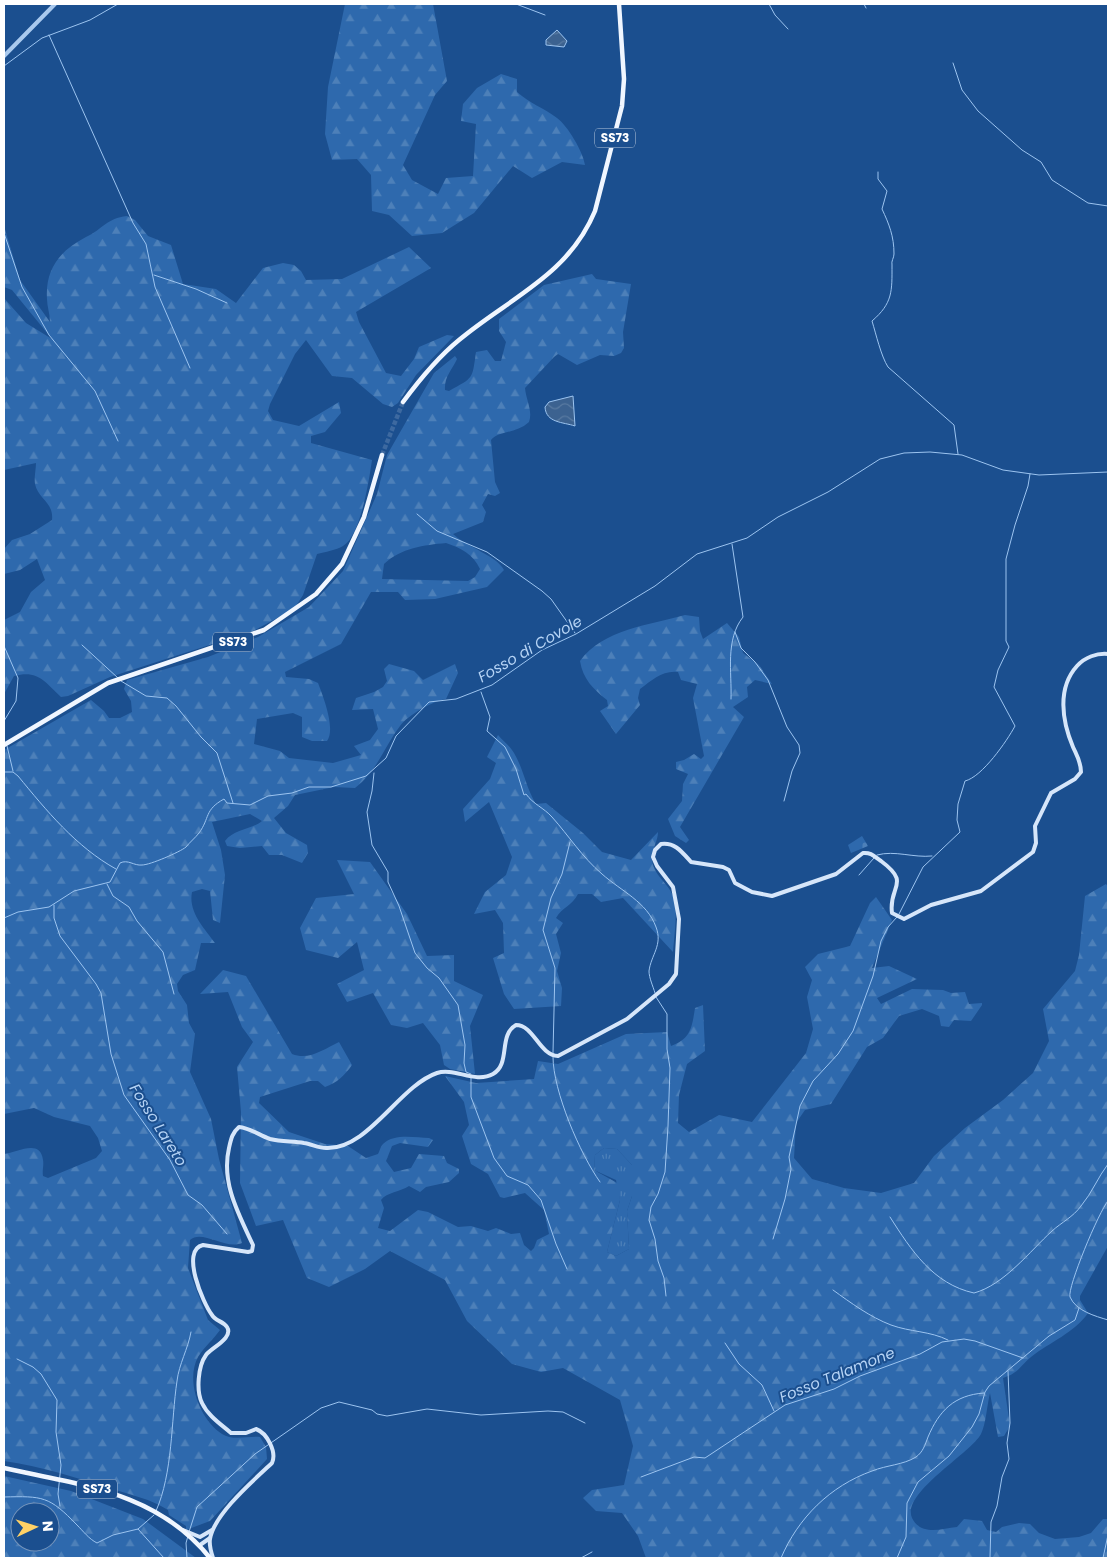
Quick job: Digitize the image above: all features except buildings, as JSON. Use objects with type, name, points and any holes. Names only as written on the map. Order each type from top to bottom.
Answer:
[{"type":"main road","name":"SS73","points":[[403,402],[436,360],[460,339],[560,264],[578,244],[589,226],[595,211],[622,106],[624,79],[619,4]]},
{"type":"main road","name":"SS73","points":[[4,744],[108,683],[264,630],[316,594],[342,564],[364,518],[382,454]]},
{"type":"main road","points":[[200,1546],[239,1494],[272,1463],[274,1458],[273,1450],[262,1431],[256,1429],[246,1433],[232,1433],[215,1420],[202,1403],[199,1387],[199,1373],[206,1354],[226,1338],[228,1330],[226,1326],[210,1314],[193,1270],[194,1251],[198,1246],[204,1245],[248,1252],[252,1251],[253,1244],[230,1193],[226,1176],[226,1160],[232,1133],[239,1127],[246,1127],[269,1138],[284,1142],[303,1142],[326,1148],[343,1145],[381,1119],[422,1079],[439,1072],[484,1078],[498,1070],[502,1062],[508,1032],[516,1025],[526,1028],[552,1056],[558,1056],[610,1030],[656,995],[676,974],[679,918],[673,887],[657,866],[653,857],[655,850],[660,844],[668,843],[679,848],[691,862],[723,866],[729,870],[735,883],[752,892],[772,896],[836,874],[864,853],[872,854],[896,873],[898,880],[891,908],[895,916],[901,918],[909,917],[931,905],[981,891],[1033,852],[1036,843],[1035,826],[1051,793],[1075,779],[1081,772],[1080,762],[1067,728],[1063,702],[1070,674],[1078,664],[1090,656],[1108,654]]},
{"type":"main road","name":"SS73","points":[[4,1468],[126,1497],[157,1511],[183,1529],[211,1558]]},
{"type":"main road","points":[[183,1529],[198,1536],[209,1536]]},
{"type":"main road","points":[[209,1536],[211,1558]]},
{"type":"street","points":[[4,56],[55,4]]},
{"type":"green space","points":[[345,4],[433,4],[447,81],[435,95],[403,165],[412,180],[438,194],[446,178],[473,176],[476,124],[461,121],[463,104],[477,88],[501,74],[517,79],[517,92],[552,114],[566,127],[581,153],[585,165],[562,162],[532,178],[513,166],[474,213],[442,233],[412,236],[389,215],[372,211],[371,175],[357,159],[332,160],[325,134],[328,87]]},
{"type":"green space","points":[[127,216],[135,220],[148,236],[171,245],[183,284],[216,289],[236,303],[263,268],[283,263],[294,265],[301,271],[306,280],[342,279],[409,247],[431,268],[356,312],[359,322],[386,373],[401,376],[414,359],[419,347],[447,335],[454,336],[416,375],[398,403],[392,407],[383,404],[352,378],[332,376],[306,340],[295,354],[270,404],[268,411],[273,420],[299,426],[339,402],[341,413],[325,432],[311,436],[311,443],[372,460],[363,506],[355,531],[343,546],[317,554],[303,595],[294,609],[253,631],[110,677],[68,696],[61,697],[40,678],[29,674],[14,676],[4,694],[4,620],[20,612],[31,592],[45,580],[37,559],[20,570],[4,574],[4,549],[12,540],[30,534],[52,520],[52,514],[51,509],[35,484],[36,463],[4,470],[4,298],[26,323],[52,339],[12,290],[4,287],[4,226],[20,280],[50,322],[47,288],[56,261],[77,242],[110,221]]},
{"type":"green space","points":[[592,274],[596,279],[631,284],[623,332],[624,348],[621,353],[614,356],[600,355],[577,365],[558,354],[525,388],[530,410],[529,422],[491,440],[495,482],[500,493],[495,496],[488,494],[482,505],[486,512],[483,522],[453,534],[495,560],[504,570],[487,587],[435,599],[405,600],[398,592],[371,592],[341,644],[285,672],[286,677],[309,679],[318,683],[329,721],[330,729],[327,741],[312,741],[302,737],[302,717],[293,713],[257,719],[254,744],[280,751],[289,758],[333,763],[361,755],[354,746],[370,740],[378,729],[373,709],[352,710],[356,698],[383,687],[387,681],[384,669],[389,664],[414,671],[423,680],[455,664],[458,673],[446,699],[421,709],[409,717],[394,734],[369,774],[355,788],[334,787],[295,795],[288,806],[274,818],[286,833],[307,845],[308,853],[302,863],[282,855],[269,855],[262,846],[240,848],[227,846],[225,841],[233,834],[262,821],[250,814],[212,822],[221,850],[225,875],[220,923],[213,920],[210,891],[202,889],[192,892],[192,906],[195,913],[215,943],[201,943],[195,970],[183,975],[177,984],[178,991],[187,1005],[189,1023],[195,1034],[190,1072],[211,1119],[219,1159],[242,1243],[228,1244],[201,1237],[195,1237],[190,1240],[188,1268],[208,1320],[220,1330],[198,1357],[193,1377],[194,1388],[201,1410],[214,1428],[230,1437],[260,1437],[266,1447],[267,1459],[210,1521],[186,1530],[186,1526],[169,1515],[168,1510],[148,1500],[59,1473],[4,1461],[4,1154],[27,1148],[37,1150],[41,1153],[43,1160],[43,1176],[48,1178],[96,1158],[102,1151],[98,1138],[90,1126],[54,1117],[34,1108],[4,1114],[4,750],[91,700],[109,718],[120,718],[132,712],[131,701],[124,689],[127,680],[208,657],[258,637],[309,607],[343,571],[377,494],[387,455],[434,373],[455,356],[457,359],[447,377],[445,385],[445,390],[449,391],[470,377],[474,368],[476,352],[487,350],[495,361],[501,361],[506,342],[499,331],[499,319],[544,285]],"holes":[[[446,543],[462,549],[474,559],[480,569],[475,577],[468,581],[382,579],[384,564],[398,554],[413,548]]]},
{"type":"green space","points":[[685,615],[699,617],[700,631],[703,639],[727,623],[739,637],[743,653],[759,665],[772,684],[755,680],[747,687],[748,697],[733,707],[744,717],[680,827],[689,840],[686,843],[675,836],[668,819],[682,801],[683,784],[688,774],[676,769],[676,762],[694,754],[701,759],[704,756],[693,698],[697,684],[681,680],[678,672],[663,674],[653,679],[640,689],[638,698],[640,705],[616,734],[600,711],[608,706],[607,700],[589,683],[580,661],[590,650],[614,635]]},
{"type":"green space","points":[[498,735],[514,753],[536,804],[546,803],[583,833],[602,852],[631,860],[658,832],[652,858],[655,869],[674,898],[676,909],[673,952],[623,898],[601,902],[592,894],[578,894],[556,918],[563,923],[556,934],[561,953],[557,971],[562,988],[561,1006],[514,1009],[504,994],[493,958],[504,953],[503,923],[495,910],[474,914],[485,892],[506,875],[512,857],[489,802],[465,822],[463,809],[490,779],[496,763],[487,757]]},
{"type":"green space","points":[[862,836],[868,846],[851,853],[848,845]]},
{"type":"green space","points":[[337,860],[370,862],[407,914],[427,956],[454,955],[454,981],[483,995],[470,1026],[475,1074],[450,1069],[444,1065],[440,1045],[423,1023],[407,1028],[391,1025],[373,993],[347,1002],[337,984],[364,970],[357,942],[338,958],[306,950],[300,928],[316,898],[354,894]]},
{"type":"green space","points":[[1106,884],[1108,887],[1108,1246],[1080,1296],[1080,1300],[1088,1313],[1069,1332],[1031,1357],[1016,1372],[1003,1378],[1010,1426],[1004,1436],[998,1437],[990,1393],[981,1434],[926,1486],[911,1508],[912,1518],[916,1524],[926,1529],[938,1530],[957,1527],[964,1519],[982,1521],[987,1530],[996,1532],[1002,1527],[1019,1523],[1030,1524],[1039,1533],[1055,1539],[1079,1537],[1091,1533],[1103,1519],[1108,1519],[1108,1558],[646,1558],[638,1536],[622,1513],[596,1511],[583,1498],[592,1490],[624,1485],[633,1446],[620,1400],[563,1368],[541,1372],[512,1364],[467,1321],[445,1280],[390,1251],[365,1269],[329,1287],[307,1278],[283,1220],[256,1226],[240,1183],[241,1112],[237,1067],[253,1042],[242,1027],[228,992],[200,994],[223,970],[246,976],[292,1054],[298,1056],[310,1055],[339,1042],[352,1065],[340,1078],[325,1087],[318,1081],[310,1081],[260,1097],[259,1103],[289,1132],[325,1144],[348,1146],[366,1158],[378,1154],[381,1146],[393,1138],[429,1138],[433,1140],[428,1147],[400,1143],[392,1146],[386,1161],[394,1172],[411,1168],[419,1154],[444,1156],[447,1163],[459,1169],[459,1173],[449,1182],[426,1187],[420,1192],[409,1186],[384,1197],[381,1200],[384,1208],[378,1228],[390,1231],[418,1210],[428,1212],[458,1227],[471,1226],[488,1231],[496,1228],[511,1234],[520,1233],[524,1245],[531,1251],[537,1240],[549,1234],[544,1210],[525,1193],[504,1198],[500,1197],[488,1174],[471,1164],[462,1136],[469,1125],[464,1102],[445,1076],[476,1083],[534,1079],[538,1061],[558,1064],[626,1034],[667,1032],[671,1046],[687,1036],[695,1008],[703,1005],[705,1051],[687,1064],[679,1095],[678,1123],[689,1132],[719,1115],[752,1122],[806,1053],[813,1029],[807,997],[812,980],[805,967],[818,954],[850,946],[870,903],[876,897],[892,920],[872,968],[889,966],[917,979],[877,998],[881,1004],[912,989],[943,990],[951,993],[965,992],[969,1004],[982,1003],[982,1005],[971,1021],[954,1020],[949,1027],[941,1026],[939,1016],[922,1009],[899,1016],[883,1038],[867,1047],[831,1104],[805,1110],[796,1123],[794,1158],[812,1179],[844,1188],[881,1193],[914,1183],[934,1156],[965,1128],[1003,1100],[1033,1073],[1049,1041],[1043,1009],[1075,971],[1079,955],[1085,896]],"holes":[[[604,1148],[617,1149],[632,1165],[632,1196],[627,1211],[629,1249],[616,1256],[607,1252],[620,1200],[619,1184],[594,1170],[595,1155]]]},
{"type":"green space","points":[[604,1148],[617,1149],[632,1165],[632,1196],[627,1211],[629,1249],[616,1256],[607,1252],[620,1200],[616,1180],[594,1170],[595,1155]]},
{"type":"green space","points":[[4,1476],[71,1491],[143,1519],[196,1558],[4,1558]]},
{"type":"water","points":[[557,30],[567,41],[564,47],[546,45],[546,40]]},
{"type":"water","points":[[573,396],[575,426],[556,421],[548,416],[545,407],[549,402]]},
{"type":"waterway","points":[[4,66],[42,38],[90,20],[118,4]]},
{"type":"waterway","points":[[516,4],[545,15]]},
{"type":"waterway","points":[[769,4],[775,15],[788,29]]},
{"type":"waterway","points":[[864,4],[866,8]]},
{"type":"waterway","points":[[49,35],[133,223],[146,244],[155,287],[190,368]]},
{"type":"waterway","points":[[953,63],[962,90],[978,111],[1022,150],[1041,162],[1052,180],[1088,203],[1108,206]]},
{"type":"waterway","points":[[878,172],[878,179],[887,191],[882,209],[891,230],[894,254],[890,296],[884,308],[872,321],[888,367],[954,425],[958,454]]},
{"type":"waterway","points":[[4,233],[22,287],[49,335],[95,391],[118,441]]},
{"type":"waterway","points":[[154,275],[196,289],[227,303]]},
{"type":"waterway","name":"Fosso di Covole","points":[[4,918],[18,912],[49,907],[74,891],[110,882],[120,863],[146,864],[178,852],[198,835],[210,811],[224,799],[227,803],[250,805],[268,796],[292,793],[309,787],[331,787],[366,776],[386,758],[396,736],[429,702],[456,699],[492,685],[542,650],[576,634],[655,586],[697,554],[747,538],[778,517],[828,492],[880,459],[904,453],[930,452],[962,455],[1003,470],[1039,475],[1108,472]]},
{"type":"waterway","points":[[899,914],[923,867],[960,832],[957,820],[958,804],[965,781],[972,778],[986,766],[1015,726],[994,687],[998,670],[1009,647],[1006,641],[1006,559],[1030,474]]},
{"type":"waterway","points":[[417,514],[437,531],[487,552],[542,591],[551,599],[575,633]]},
{"type":"waterway","points":[[731,699],[730,667],[732,646],[737,626],[743,617],[732,544]]},
{"type":"waterway","points":[[735,632],[741,648],[755,662],[768,680],[787,727],[799,745],[800,753],[792,771],[784,801]]},
{"type":"waterway","points":[[82,645],[118,678]]},
{"type":"waterway","points":[[4,646],[18,678],[16,701],[4,721]]},
{"type":"waterway","points":[[121,681],[146,696],[167,698],[176,706],[201,737],[217,753],[233,803]]},
{"type":"waterway","points":[[481,692],[490,717],[487,731],[505,747],[516,769],[524,795],[526,794],[549,814],[582,854],[609,880],[640,904],[652,918],[658,933],[657,945],[649,971],[655,993]]},
{"type":"waterway","points":[[7,746],[13,771]]},
{"type":"waterway","points":[[4,772],[13,772],[18,776],[62,827],[88,850],[116,869]]},
{"type":"waterway","points":[[374,773],[367,812],[372,845],[388,872],[388,882],[399,906],[415,953],[427,968],[439,978],[458,1005],[465,1045],[464,1063],[466,1072],[471,1074]]},
{"type":"waterway","points":[[553,1053],[555,968],[543,930],[551,898],[562,874],[570,842]]},
{"type":"waterway","points":[[877,855],[891,853],[932,856]]},
{"type":"waterway","points":[[859,875],[874,858]]},
{"type":"waterway","points":[[107,884],[113,896],[129,907],[137,921],[163,952],[174,994]]},
{"type":"waterway","name":"Fosso Lareto","points":[[54,905],[54,918],[60,936],[101,993],[111,1054],[124,1095],[170,1160],[188,1195],[202,1205],[227,1234]]},
{"type":"waterway","points":[[773,1239],[785,1199],[791,1169],[789,1157],[800,1106],[813,1081],[838,1054],[853,1031],[873,976],[881,941],[888,927],[897,917]]},
{"type":"waterway","points":[[656,997],[667,1014],[667,1049],[670,1068],[665,1172],[658,1194],[651,1207],[649,1220],[655,1239],[658,1261],[664,1278],[666,1296]]},
{"type":"waterway","points":[[553,1057],[554,1071],[569,1122],[584,1155],[600,1182]]},
{"type":"waterway","points":[[471,1078],[471,1097],[494,1158],[507,1176],[528,1185],[541,1200],[567,1269]]},
{"type":"waterway","points":[[890,1217],[906,1242],[935,1274],[959,1289],[974,1293],[996,1283],[1074,1213],[1088,1196],[1108,1164]]},
{"type":"waterway","points":[[1108,1201],[1085,1249],[1070,1291],[1070,1297],[1077,1306],[1092,1315],[1108,1320]]},
{"type":"waterway","points":[[833,1290],[883,1322],[948,1340]]},
{"type":"waterway","points":[[897,1558],[906,1537],[907,1503],[918,1482],[949,1456],[972,1427],[989,1386],[1049,1336],[1075,1320],[1079,1308]]},
{"type":"waterway","points":[[156,1511],[162,1496],[169,1464],[178,1375],[191,1332]]},
{"type":"waterway","name":"Fosso Talamone","points":[[641,1477],[694,1457],[705,1458],[785,1405],[834,1389],[860,1376],[920,1354],[942,1342],[964,1339],[975,1341],[1023,1358]]},
{"type":"waterway","points":[[725,1343],[739,1364],[762,1385],[774,1411]]},
{"type":"waterway","points":[[17,1359],[33,1367],[41,1374],[57,1400],[56,1432],[61,1465],[58,1494],[59,1502]]},
{"type":"waterway","points":[[990,1558],[991,1522],[997,1506],[1002,1477],[1009,1459],[1007,1443],[1010,1423],[1008,1371]]},
{"type":"waterway","points":[[781,1558],[796,1530],[817,1505],[829,1495],[857,1477],[878,1469],[906,1462],[916,1457],[924,1448],[937,1419],[949,1406],[964,1397],[984,1393]]},
{"type":"waterway","points":[[189,1532],[197,1507],[255,1454],[321,1408],[339,1402],[372,1410],[377,1414],[387,1416],[427,1409],[481,1415],[548,1411],[563,1412],[585,1423]]},
{"type":"waterway","points":[[4,1497],[37,1498],[52,1503],[97,1543],[113,1535],[138,1529],[164,1558]]},
{"type":"waterway","points":[[138,1529],[154,1515]]},
{"type":"waterway","points":[[1103,1558],[1108,1535]]},
{"type":"waterway","points":[[187,1558],[186,1543],[188,1536]]},
{"type":"waterway","points":[[581,1558],[592,1552]]},
{"type":"tunnel","points":[[382,455],[403,402]]}]
